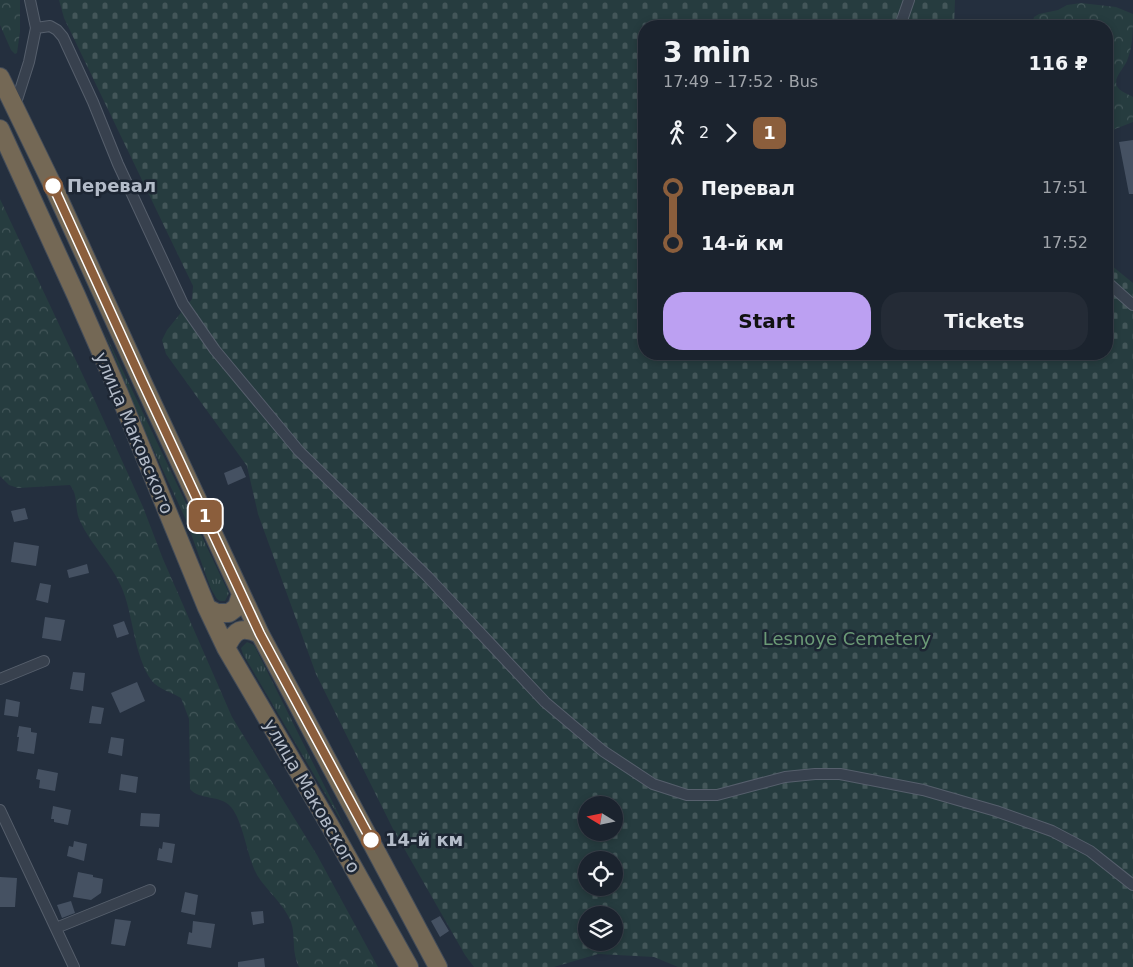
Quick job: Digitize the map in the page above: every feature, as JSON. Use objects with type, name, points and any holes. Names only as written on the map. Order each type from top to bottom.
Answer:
[{"type":"highway","name":"улица Маковского","points":[[0,77],[53,186],[260,634],[438,967]]},
{"type":"highway","name":"улица Маковского","points":[[0,129],[110,374],[207,608],[226,648],[329,824],[409,967]]},
{"type":"highway","points":[[207,608],[217,612],[229,613],[237,607],[241,594]]},
{"type":"highway","points":[[226,648],[231,638],[238,631],[248,629],[260,634]]},
{"type":"street","points":[[14,106],[29,62],[36,28],[30,0]]},
{"type":"street","points":[[902,20],[909,0]]},
{"type":"street","points":[[36,28],[50,26],[63,37],[93,102],[118,164],[183,304],[215,350],[299,451],[427,576],[545,702],[603,751],[653,784],[687,795],[717,795],[785,777],[815,774],[840,774],[923,790],[996,811],[1052,831],[1090,851],[1133,885]]},
{"type":"street","points":[[1113,287],[1133,305]]},
{"type":"street","points":[[0,679],[44,661]]},
{"type":"street","points":[[0,810],[74,967]]},
{"type":"street","points":[[56,928],[150,890]]},
{"type":"green space","points":[[0,0],[20,0],[20,32],[17,53],[15,54],[11,50],[0,25]]},
{"type":"green space","name":"Lesnoye Cemetery","points":[[59,0],[955,0],[954,20],[638,20],[638,360],[1113,360],[1113,267],[1133,283],[1133,967],[678,967],[654,957],[598,954],[554,967],[474,967],[465,955],[393,829],[316,674],[258,514],[247,466],[166,354],[162,340],[167,330],[192,299],[193,286],[64,18]]},
{"type":"green space","points":[[1081,3],[1116,7],[1133,14],[1130,50],[1127,61],[1116,83],[1120,89],[1133,97],[1133,122],[1113,131],[1113,20],[1033,20],[1039,14],[1058,10],[1067,5]]},
{"type":"green space","points":[[0,199],[143,507],[163,559],[232,717],[317,855],[378,967],[299,967],[295,956],[291,922],[284,909],[257,875],[239,821],[231,807],[221,800],[199,795],[190,789],[189,719],[181,698],[155,684],[146,671],[137,647],[129,609],[121,586],[80,521],[73,489],[70,485],[18,488],[9,485],[0,476]]},
{"type":"green space","points":[[104,331],[229,593],[225,601],[217,599],[211,589],[186,520],[143,427]]},
{"type":"green space","points":[[247,642],[254,645],[346,829],[243,654],[241,648]]},
{"type":"building","points":[[1133,140],[1133,194],[1129,194],[1119,142]]},
{"type":"building","points":[[241,466],[246,477],[228,485],[224,473]]},
{"type":"building","points":[[25,508],[28,519],[14,522],[11,511]]},
{"type":"building","points":[[14,542],[39,546],[36,566],[11,562]]},
{"type":"building","points":[[87,564],[89,573],[69,578],[67,570]]},
{"type":"building","points":[[40,583],[51,585],[48,603],[36,600]]},
{"type":"building","points":[[45,617],[65,620],[61,641],[42,638]]},
{"type":"building","points":[[124,621],[129,634],[117,638],[113,625]]},
{"type":"building","points":[[73,672],[85,673],[83,691],[70,689]]},
{"type":"building","points":[[137,682],[145,701],[120,713],[111,693]]},
{"type":"building","points":[[6,699],[20,702],[18,717],[4,715]]},
{"type":"building","points":[[92,706],[104,708],[101,724],[89,723]]},
{"type":"building","points":[[19,726],[31,728],[31,732],[37,733],[34,754],[17,751]]},
{"type":"building","points":[[111,737],[124,739],[122,756],[108,753]]},
{"type":"building","points":[[38,769],[58,773],[55,791],[39,788],[40,780],[36,779]]},
{"type":"building","points":[[121,774],[138,777],[136,793],[119,790]]},
{"type":"building","points":[[53,806],[71,810],[68,825],[54,822],[54,819],[51,819]]},
{"type":"building","points":[[141,813],[160,814],[159,827],[140,826]]},
{"type":"building","points":[[74,841],[87,844],[84,861],[67,856],[69,846],[73,847]]},
{"type":"building","points":[[163,842],[175,844],[172,863],[157,860],[159,848],[162,849]]},
{"type":"building","points":[[78,872],[103,879],[101,893],[91,900],[73,897]]},
{"type":"building","points":[[0,877],[17,878],[15,907],[0,907]]},
{"type":"building","points":[[185,892],[198,895],[195,915],[181,912]]},
{"type":"building","points":[[71,901],[75,913],[62,918],[57,905]]},
{"type":"building","points":[[263,911],[264,923],[253,925],[251,912]]},
{"type":"building","points":[[440,916],[449,931],[440,937],[431,921]]},
{"type":"building","points":[[115,919],[131,921],[125,946],[111,944]]},
{"type":"building","points":[[193,921],[215,924],[211,948],[187,944],[189,932],[192,933]]},
{"type":"building","points":[[264,958],[265,967],[238,967],[238,962]]},
{"type":"bus line","name":"1","points":[[53,186],[260,634],[371,840]]},
{"type":"place","name":"Перевал","points":[[53,186]]},
{"type":"place","name":"14-й км","points":[[371,840]]}]
